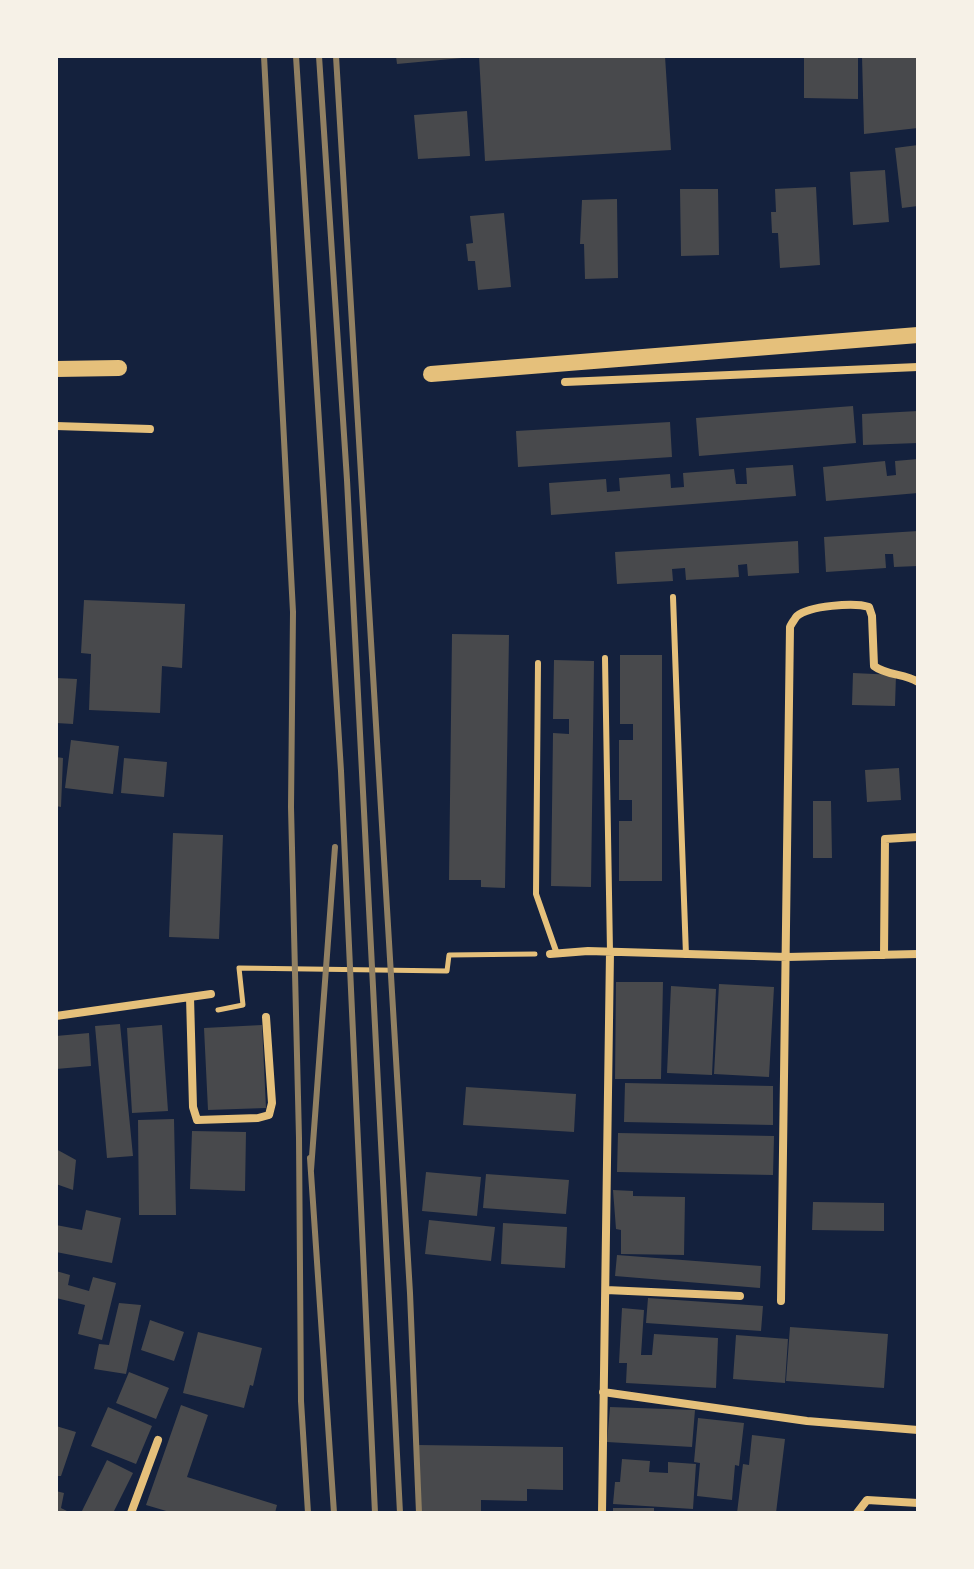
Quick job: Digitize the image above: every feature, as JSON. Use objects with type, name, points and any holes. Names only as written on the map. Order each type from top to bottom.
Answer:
[{"type":"main road","points":[[431,374],[918,335]]},
{"type":"main road","points":[[56,369],[119,368]]},
{"type":"street","points":[[565,382],[918,367]]},
{"type":"street","points":[[56,426],[150,429]]},
{"type":"street","points":[[781,1301],[790,627],[796,616],[809,610],[854,604],[869,607],[874,666],[918,682]]},
{"type":"street","points":[[884,955],[885,839],[918,837]]},
{"type":"street","points":[[602,1513],[610,952]]},
{"type":"street","points":[[553,954],[610,952],[787,957],[918,954]]},
{"type":"street","points":[[56,1016],[211,994]]},
{"type":"street","points":[[190,997],[193,1107],[197,1120],[269,1115],[272,1103],[266,1017]]},
{"type":"street","points":[[606,1290],[740,1296]]},
{"type":"street","points":[[603,1392],[807,1421],[918,1430]]},
{"type":"street","points":[[131,1513],[158,1440]]},
{"type":"street","points":[[857,1513],[867,1500],[918,1503]]},
{"type":"lane","points":[[673,597],[686,955]]},
{"type":"lane","points":[[605,658],[610,952]]},
{"type":"lane","points":[[538,663],[536,894],[553,954]]},
{"type":"path","points":[[239,968],[447,971],[449,955],[553,954]]},
{"type":"building","points":[[396,56],[462,56],[462,58],[397,64]]},
{"type":"building","points":[[479,56],[665,56],[671,150],[485,161]]},
{"type":"building","points":[[804,56],[858,56],[858,99],[804,98]]},
{"type":"building","points":[[862,56],[918,56],[918,128],[864,134]]},
{"type":"building","points":[[467,111],[470,156],[418,159],[414,115]]},
{"type":"building","points":[[918,145],[918,206],[902,208],[895,148]]},
{"type":"building","points":[[885,170],[889,222],[853,225],[850,172]]},
{"type":"building","points":[[816,187],[820,265],[780,268],[778,233],[772,233],[771,212],[776,212],[775,189]]},
{"type":"building","points":[[680,189],[718,189],[719,255],[681,256]]},
{"type":"building","points":[[617,199],[618,278],[585,279],[584,244],[580,244],[582,200]]},
{"type":"building","points":[[504,213],[511,287],[478,290],[475,261],[468,261],[466,244],[473,243],[470,216]]},
{"type":"building","points":[[853,406],[856,443],[699,456],[696,418]]},
{"type":"building","points":[[918,411],[918,443],[863,445],[862,414]]},
{"type":"building","points":[[670,422],[672,457],[518,467],[516,431]]},
{"type":"building","points":[[918,459],[918,493],[826,501],[823,467],[885,461],[887,476],[896,475],[895,461]]},
{"type":"building","points":[[793,465],[796,496],[551,515],[549,483],[606,479],[607,492],[620,491],[619,478],[670,474],[671,488],[684,487],[683,473],[734,469],[736,484],[747,484],[746,468]]},
{"type":"building","points":[[918,531],[918,566],[894,567],[893,554],[885,554],[886,568],[826,572],[824,537]]},
{"type":"building","points":[[798,541],[799,573],[748,576],[747,564],[738,565],[739,577],[686,580],[685,568],[672,569],[673,581],[617,584],[615,552]]},
{"type":"building","points":[[84,600],[185,604],[182,668],[162,666],[160,713],[89,710],[91,654],[81,653]]},
{"type":"building","points":[[452,634],[509,635],[505,888],[481,887],[481,880],[449,880]]},
{"type":"building","points":[[620,655],[662,655],[662,881],[619,881],[619,821],[632,821],[632,800],[619,800],[619,740],[633,740],[633,724],[620,724]]},
{"type":"building","points":[[554,660],[594,661],[591,887],[551,886],[553,733],[569,734],[569,719],[553,719]]},
{"type":"building","points":[[853,673],[896,675],[895,706],[852,705]]},
{"type":"building","points":[[56,678],[77,679],[73,724],[56,723]]},
{"type":"building","points":[[71,740],[119,746],[113,794],[65,788]]},
{"type":"building","points":[[56,757],[63,758],[61,807],[56,806]]},
{"type":"building","points":[[124,758],[167,762],[164,797],[121,793]]},
{"type":"building","points":[[899,768],[901,800],[867,802],[865,770]]},
{"type":"building","points":[[813,801],[831,801],[832,858],[813,858]]},
{"type":"building","points":[[173,833],[223,835],[219,939],[169,937]]},
{"type":"building","points":[[616,982],[663,982],[661,1079],[615,1079]]},
{"type":"building","points":[[719,984],[774,987],[769,1077],[714,1074]]},
{"type":"building","points":[[671,986],[716,989],[712,1075],[667,1073]]},
{"type":"building","points":[[120,1024],[133,1156],[107,1158],[95,1026]]},
{"type":"building","points":[[162,1025],[168,1111],[132,1113],[127,1028]]},
{"type":"building","points":[[262,1025],[266,1108],[208,1110],[204,1028]]},
{"type":"building","points":[[89,1033],[91,1066],[56,1069],[56,1036]]},
{"type":"building","points":[[625,1083],[773,1086],[773,1125],[624,1122]]},
{"type":"building","points":[[466,1087],[576,1094],[574,1132],[463,1125]]},
{"type":"building","points":[[174,1119],[176,1215],[139,1215],[138,1120]]},
{"type":"building","points":[[192,1131],[246,1132],[245,1191],[190,1189]]},
{"type":"building","points":[[618,1133],[774,1136],[773,1175],[617,1172]]},
{"type":"building","points":[[56,1149],[76,1160],[73,1190],[56,1184]]},
{"type":"building","points":[[426,1172],[481,1177],[477,1216],[422,1211]]},
{"type":"building","points":[[486,1174],[569,1180],[566,1214],[483,1208]]},
{"type":"building","points":[[613,1190],[633,1191],[633,1196],[685,1197],[684,1255],[621,1254],[621,1230],[616,1229]]},
{"type":"building","points":[[813,1202],[884,1203],[884,1231],[812,1230]]},
{"type":"building","points":[[86,1210],[121,1218],[112,1263],[56,1252],[56,1225],[82,1230]]},
{"type":"building","points":[[429,1220],[495,1227],[491,1261],[425,1254]]},
{"type":"building","points":[[503,1223],[567,1227],[565,1268],[501,1264]]},
{"type":"building","points":[[617,1255],[761,1266],[760,1288],[615,1276]]},
{"type":"building","points":[[56,1271],[70,1275],[68,1285],[89,1291],[93,1277],[116,1283],[102,1340],[78,1334],[85,1305],[56,1298]]},
{"type":"building","points":[[648,1298],[763,1306],[761,1331],[646,1323]]},
{"type":"building","points":[[119,1303],[141,1305],[126,1374],[94,1369],[99,1344],[109,1345]]},
{"type":"building","points":[[622,1308],[644,1310],[641,1355],[652,1355],[654,1334],[718,1338],[716,1388],[626,1383],[627,1363],[619,1363]]},
{"type":"building","points":[[150,1320],[184,1332],[174,1361],[141,1350]]},
{"type":"building","points":[[790,1327],[888,1334],[884,1388],[786,1381]]},
{"type":"building","points":[[198,1332],[262,1348],[244,1408],[183,1393]]},
{"type":"building","points":[[736,1335],[788,1339],[785,1383],[733,1379]]},
{"type":"building","points":[[129,1372],[169,1388],[156,1419],[116,1403]]},
{"type":"building","points":[[181,1405],[208,1415],[187,1477],[277,1505],[275,1513],[173,1513],[146,1505]]},
{"type":"building","points":[[108,1407],[152,1426],[136,1464],[91,1446]]},
{"type":"building","points":[[610,1407],[695,1410],[692,1447],[607,1442]]},
{"type":"building","points":[[698,1418],[744,1423],[739,1466],[735,1465],[732,1500],[697,1496],[700,1463],[694,1462]]},
{"type":"building","points":[[56,1426],[76,1432],[61,1476],[56,1476]]},
{"type":"building","points":[[752,1435],[785,1439],[776,1513],[737,1513],[743,1464],[749,1465]]},
{"type":"building","points":[[418,1445],[563,1447],[563,1490],[527,1489],[527,1501],[481,1500],[481,1513],[417,1513]]},
{"type":"building","points":[[622,1459],[650,1461],[649,1472],[668,1473],[668,1462],[696,1464],[693,1509],[613,1504],[615,1482],[620,1482]]},
{"type":"building","points":[[107,1460],[133,1473],[113,1513],[81,1513]]},
{"type":"building","points":[[56,1491],[64,1493],[61,1508],[71,1513],[56,1513]]},
{"type":"building","points":[[613,1508],[654,1508],[654,1513],[613,1513]]},
{"type":"railway","points":[[264,56],[293,612],[291,807],[299,1138],[301,1401],[308,1513]]},
{"type":"railway","points":[[296,56],[341,771],[375,1513]]},
{"type":"railway","points":[[319,56],[347,480],[400,1513]]},
{"type":"railway","points":[[336,56],[410,1293],[419,1513]]},
{"type":"railway","points":[[311,1170],[335,847]]},
{"type":"railway","points":[[310,1158],[334,1513]]}]
